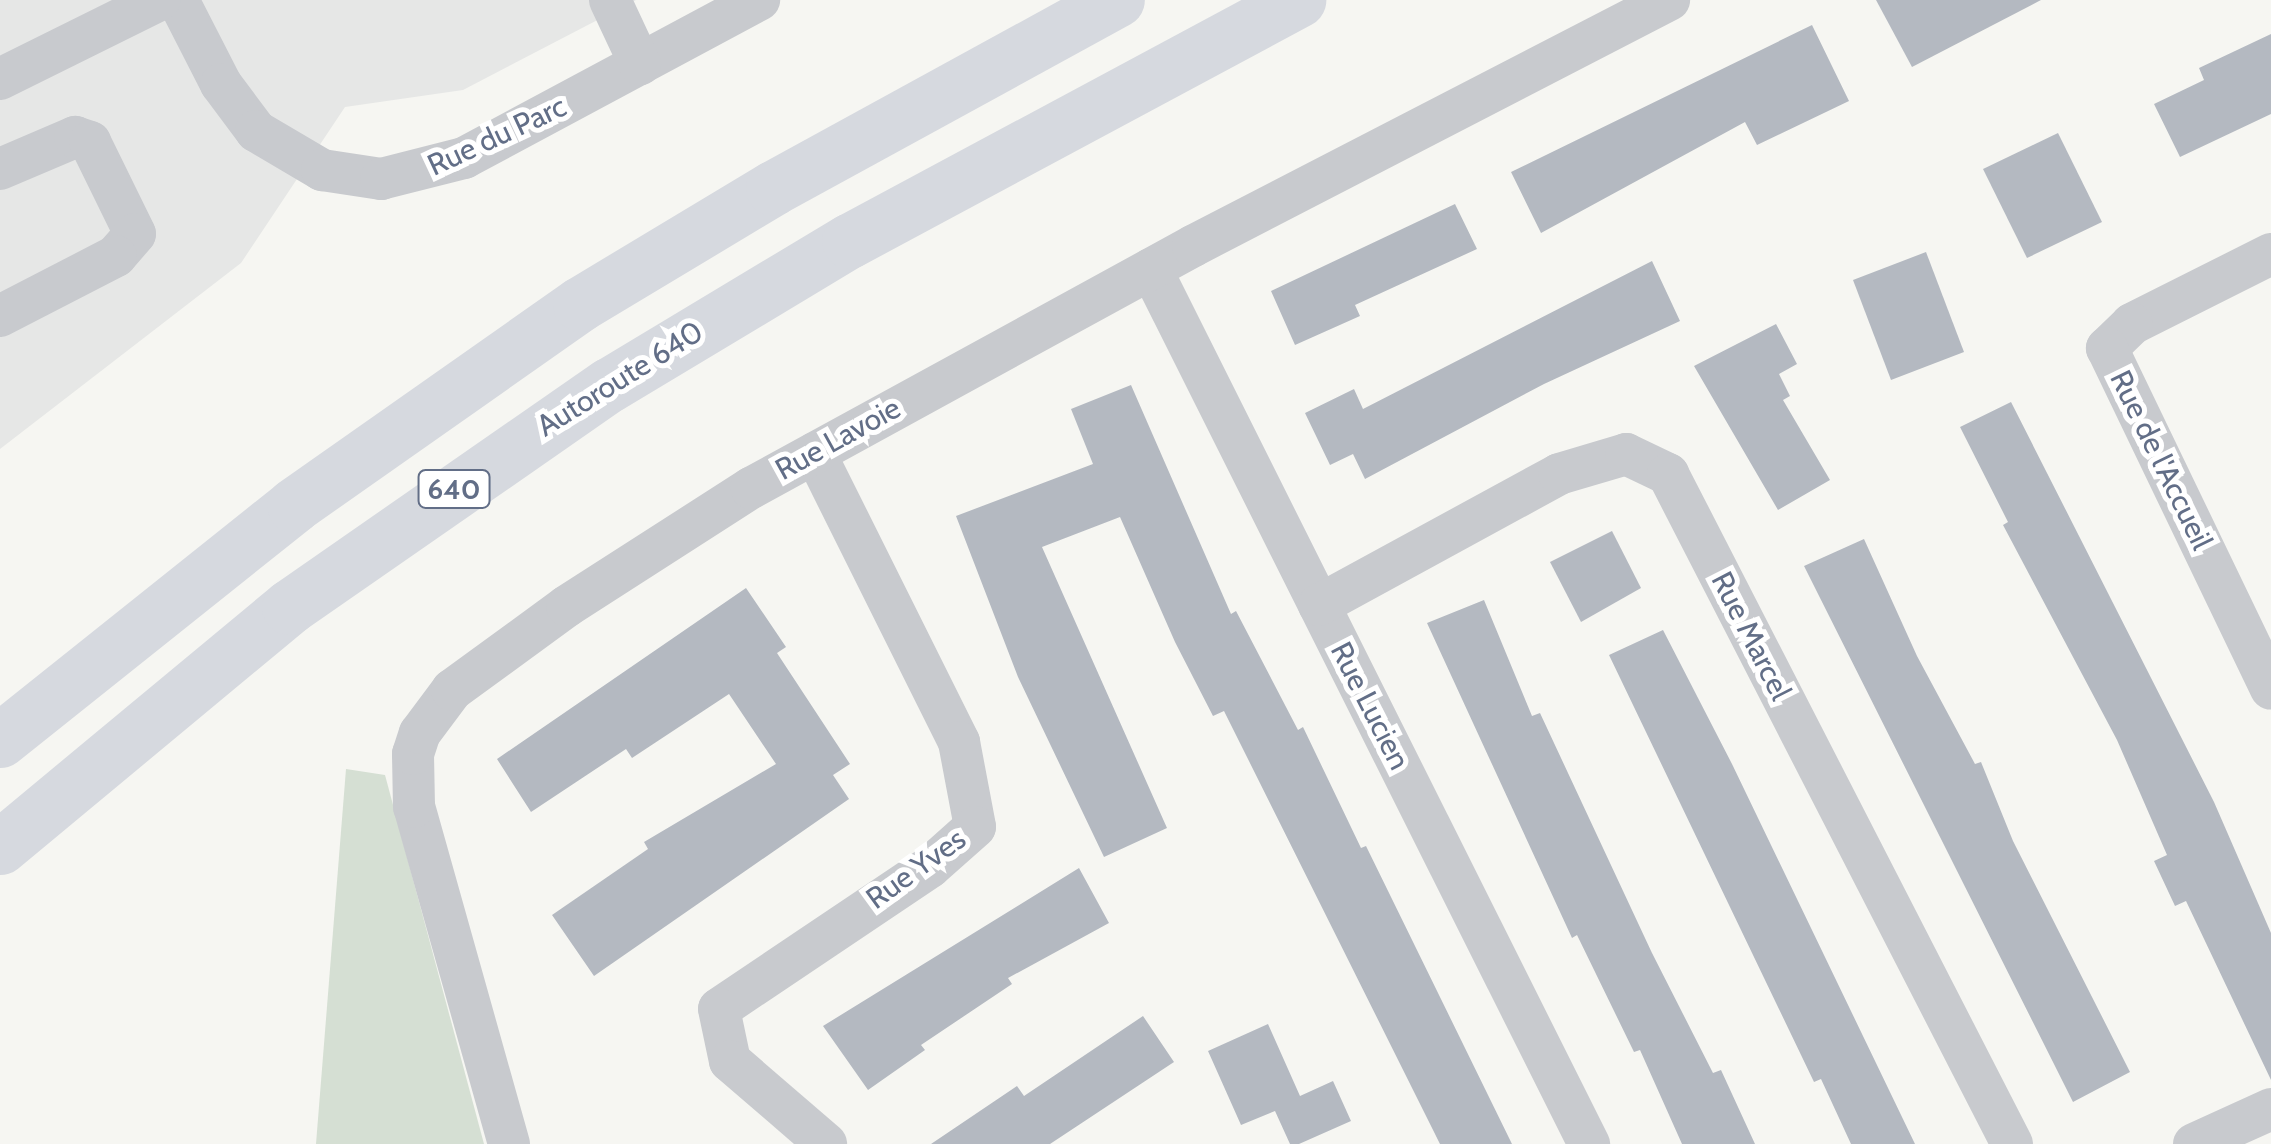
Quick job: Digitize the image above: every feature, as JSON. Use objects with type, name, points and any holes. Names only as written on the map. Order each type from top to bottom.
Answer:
[{"type":"highway","name":"640","points":[[0,740],[279,516],[580,304],[773,188],[1116,0]]},
{"type":"highway","name":"Autoroute 640","points":[[0,847],[290,607],[608,384],[849,241],[1298,0]]},
{"type":"street","points":[[0,79],[159,0]]},
{"type":"street","name":"Rue du Parc","points":[[178,0],[221,84],[256,131],[297,159],[351,177],[433,171],[759,0]]},
{"type":"street","points":[[610,0],[640,64]]},
{"type":"street","name":"Rue Lavoie","points":[[509,1144],[414,808],[412,765],[420,733],[452,690],[540,625],[814,452],[1151,269],[1669,0]]},
{"type":"street","points":[[0,169],[75,136],[90,142],[135,234],[116,256],[0,316]]},
{"type":"street","name":"Rue de l'Accueil","points":[[2271,254],[2132,324],[2107,348],[2271,689]]},
{"type":"street","name":"Rue Lucien","points":[[1151,269],[1589,1144]]},
{"type":"street","name":"Rue Yves","points":[[814,452],[959,742],[975,827],[930,866],[720,1010],[730,1061],[826,1144]]},
{"type":"street","name":"Rue Marcel","points":[[1319,606],[1559,474],[1626,454],[1668,474],[2012,1144]]},
{"type":"street","points":[[2194,1144],[2271,1109]]},
{"type":"shaded area","points":[[0,0],[636,0],[463,90],[345,107],[241,263],[0,449]]},
{"type":"shaded area","points":[[346,769],[385,775],[484,1144],[316,1144]]},
{"type":"building","points":[[1876,0],[2041,0],[1912,67]]},
{"type":"building","points":[[1812,25],[1849,101],[1757,145],[1745,122],[1541,233],[1511,172]]},
{"type":"building","points":[[2271,34],[2271,114],[2180,157],[2154,104],[2204,80],[2199,68]]},
{"type":"building","points":[[2058,133],[2102,222],[2027,258],[1983,169]]},
{"type":"building","points":[[1455,204],[1477,249],[1355,305],[1360,316],[1295,345],[1271,291]]},
{"type":"building","points":[[1926,252],[1964,352],[1891,380],[1853,280]]},
{"type":"building","points":[[1652,261],[1680,321],[1544,384],[1365,479],[1353,454],[1330,465],[1305,413],[1354,389],[1363,409]]},
{"type":"building","points":[[1776,324],[1797,364],[1779,374],[1790,396],[1783,400],[1830,480],[1778,510],[1694,366]]},
{"type":"building","points":[[1131,385],[1231,614],[1236,611],[1298,730],[1303,727],[1361,848],[1366,846],[1512,1144],[1440,1144],[1224,711],[1213,716],[1175,642],[1120,517],[1042,547],[1167,828],[1104,857],[1018,677],[956,516],[1093,464],[1071,409]]},
{"type":"building","points":[[2011,402],[2214,802],[2271,933],[2271,1080],[2186,901],[2175,906],[2154,861],[2167,855],[2117,740],[2003,525],[2008,522],[1960,427]]},
{"type":"building","points":[[1612,531],[1641,588],[1581,622],[1550,562]]},
{"type":"building","points":[[1864,539],[1917,656],[1975,764],[1981,762],[2013,841],[2130,1072],[2073,1102],[1804,566]]},
{"type":"building","points":[[746,588],[786,647],[777,653],[850,764],[833,775],[849,799],[594,976],[552,915],[648,849],[644,842],[776,764],[729,694],[632,758],[626,749],[531,812],[497,759]]},
{"type":"building","points":[[1484,600],[1532,716],[1540,713],[1652,953],[1713,1073],[1721,1070],[1755,1144],[1682,1144],[1640,1050],[1634,1052],[1577,935],[1572,938],[1427,623]]},
{"type":"building","points":[[1663,630],[1915,1144],[1851,1144],[1821,1079],[1814,1082],[1609,655]]},
{"type":"building","points":[[1079,868],[1109,923],[1008,978],[1012,984],[921,1045],[925,1050],[868,1090],[823,1026]]},
{"type":"building","points":[[1143,1016],[1174,1062],[1050,1144],[931,1144],[1017,1086],[1024,1096]]},
{"type":"building","points":[[1268,1024],[1300,1096],[1333,1081],[1351,1121],[1299,1144],[1290,1144],[1275,1111],[1241,1125],[1208,1051]]}]
